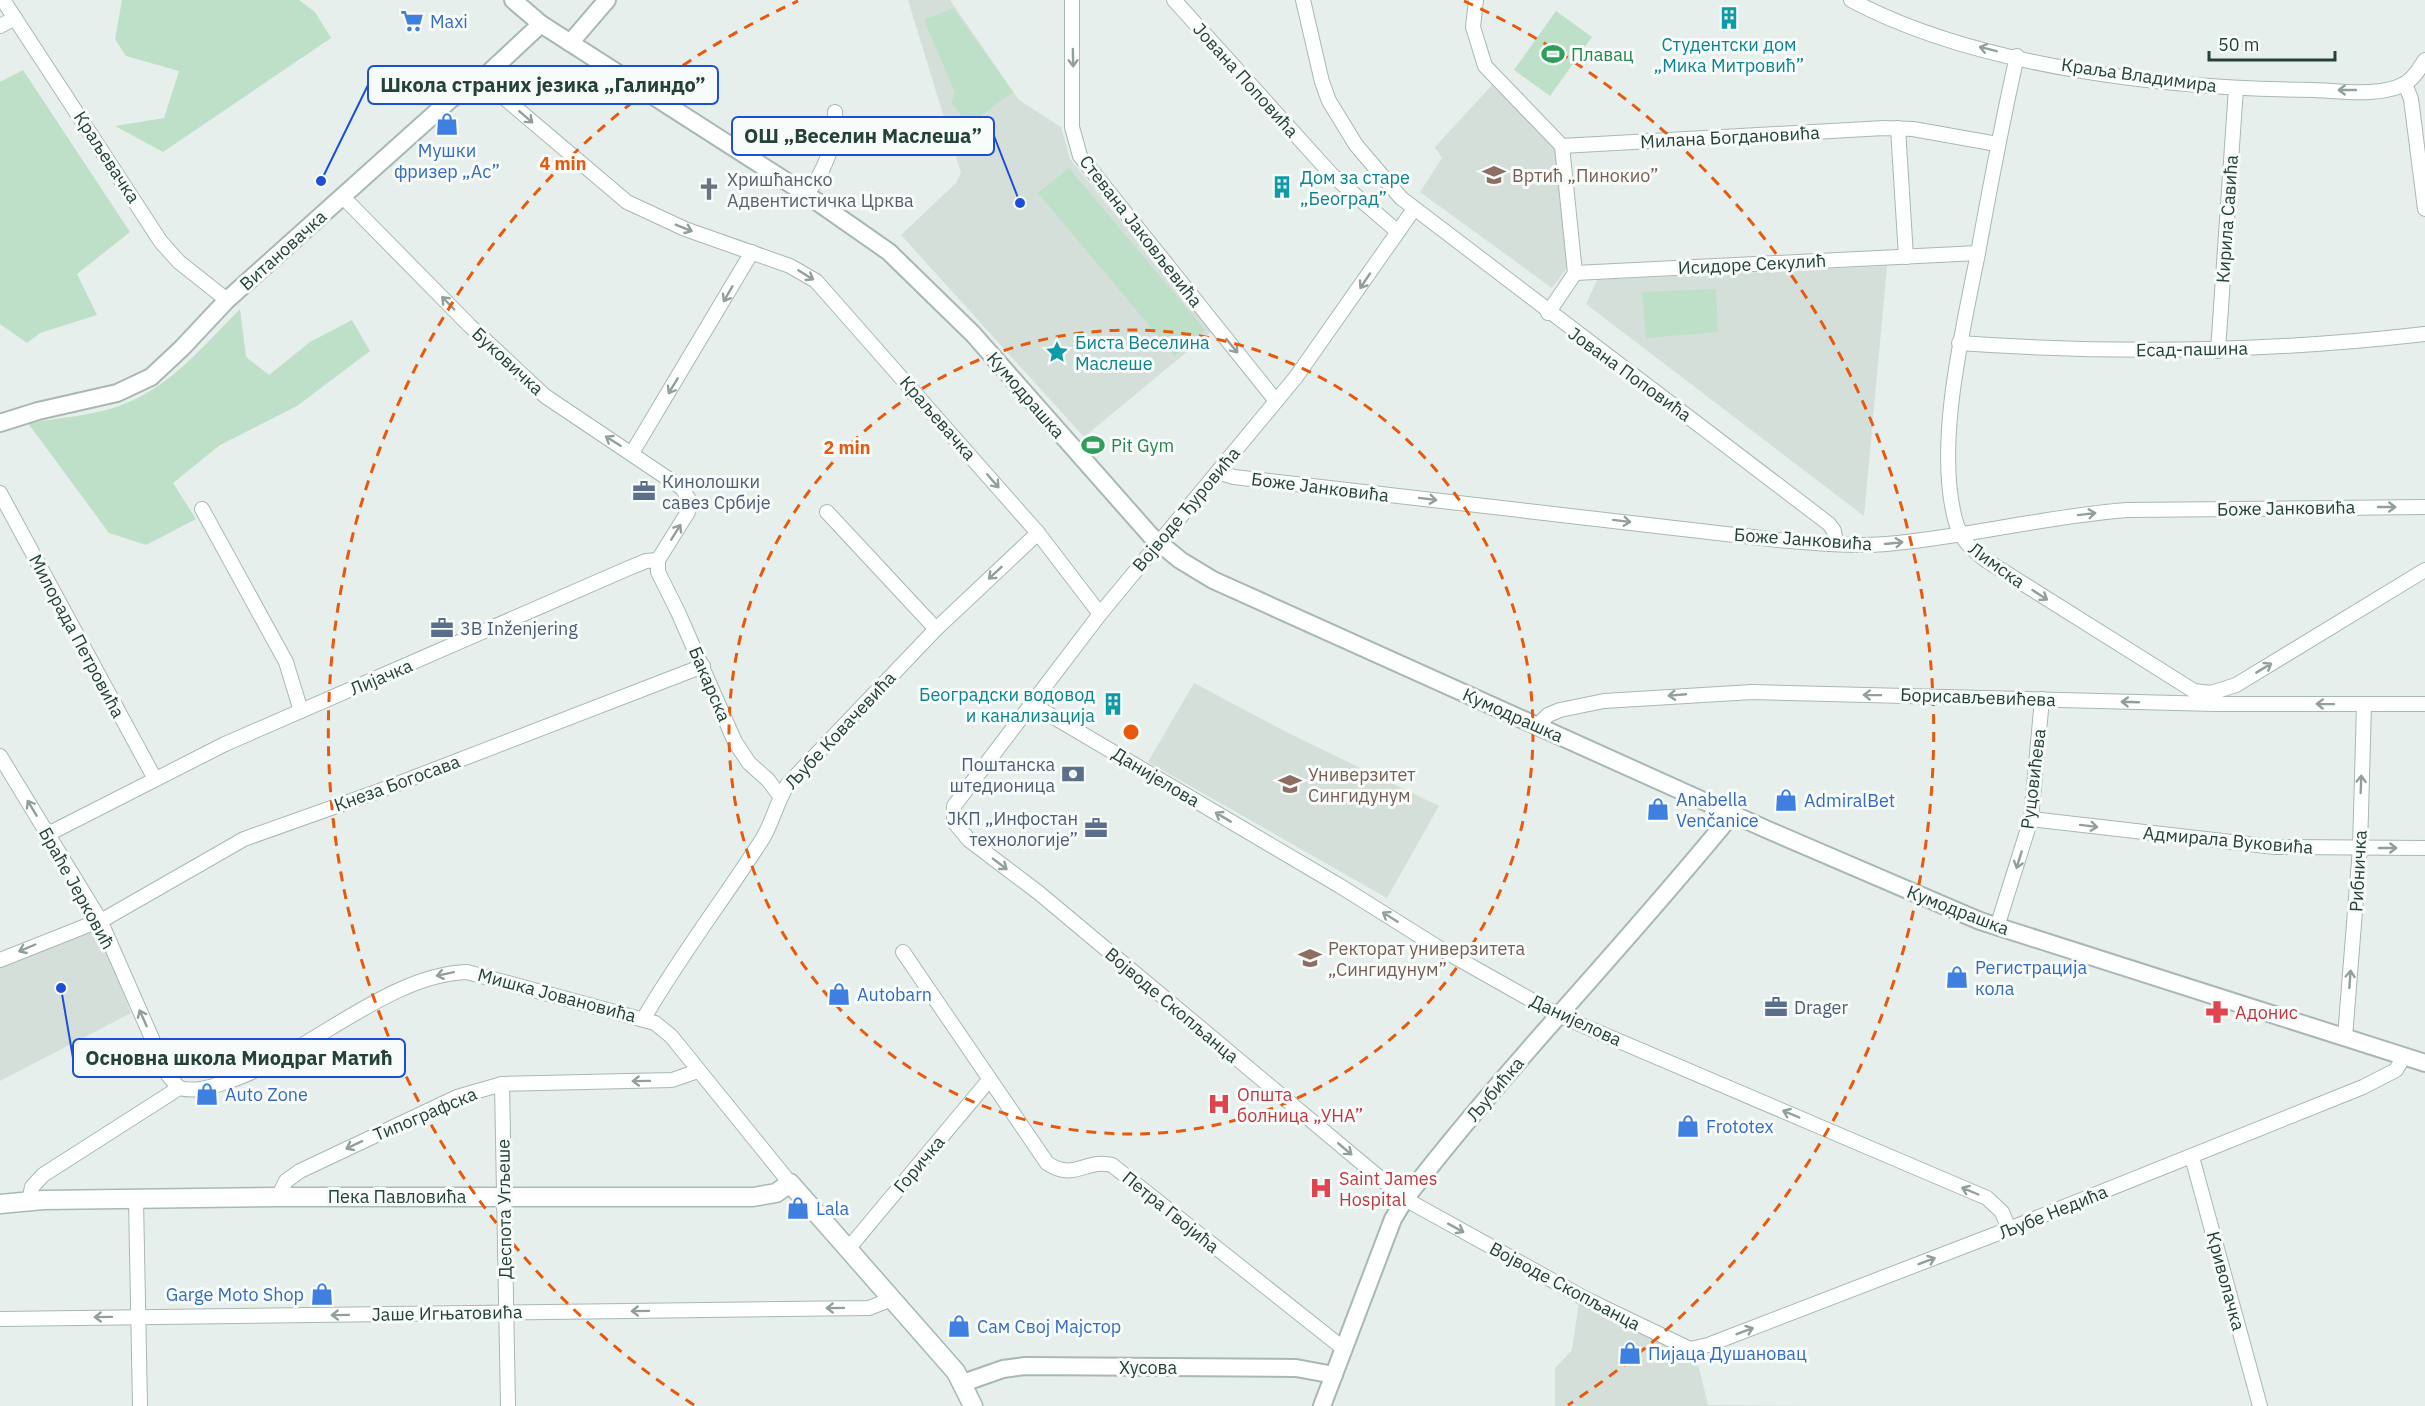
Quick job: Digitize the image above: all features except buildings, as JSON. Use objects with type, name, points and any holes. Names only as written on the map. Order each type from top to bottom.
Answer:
[{"type":"main road","name":"Пека Павловића","points":[[0,1204],[29,1201],[278,1197],[753,1197],[776,1193],[790,1183]]},
{"type":"main road","name":"Мишка Јовановића","points":[[790,1183],[963,1383],[974,1406]]},
{"type":"street","name":"Краљевачка","points":[[3,0],[161,242],[179,262],[227,300]]},
{"type":"street","name":"Кумодрашка","points":[[513,0],[541,24],[806,194],[889,252],[941,300],[1157,542],[1213,580],[1907,891],[1998,927],[2425,1063]]},
{"type":"street","points":[[570,43],[608,0]]},
{"type":"street","name":"Стевана Јаковљевића","points":[[1072,0],[1072,127],[1080,156],[1276,401]]},
{"type":"street","name":"Јована Поповића","points":[[1174,0],[1332,175],[1398,232]]},
{"type":"street","name":"Јована Поповића","points":[[1303,0],[1322,82],[1329,101],[1356,145],[1393,190],[1414,209],[1548,313],[1828,524],[1834,531],[1836,544]]},
{"type":"street","points":[[1476,0],[1473,27],[1485,66],[1562,146],[1575,273],[1548,313]]},
{"type":"street","name":"Краља Владимира","points":[[1851,0],[1914,29],[2017,56],[2141,79],[2236,88],[2352,91],[2405,84]]},
{"type":"street","points":[[0,26],[15,18]]},
{"type":"street","name":"Витановачка","points":[[0,423],[48,408],[117,393],[141,383],[162,368],[227,300],[451,99],[482,79],[541,24]]},
{"type":"street","name":"Лимска","points":[[2017,56],[1997,144],[1959,343],[1949,459],[1950,492],[1960,535],[1970,549],[2175,682],[2194,692],[2211,693],[2244,680],[2425,570]]},
{"type":"street","points":[[2425,60],[2416,74],[2405,84],[2411,99],[2425,209]]},
{"type":"street","name":"Краљевачка","points":[[482,79],[627,202],[685,229],[804,272],[826,291],[1038,533],[1100,614]]},
{"type":"street","name":"Кирила Савића","points":[[2218,351],[2236,88]]},
{"type":"street","points":[[806,194],[813,186],[831,146],[835,133],[835,112]]},
{"type":"street","points":[[1898,128],[1906,257]]},
{"type":"street","name":"Милана Богдановића","points":[[1562,146],[1898,128],[1997,144]]},
{"type":"street","name":"Буковичка","points":[[343,196],[469,325],[545,396],[682,489],[691,503],[688,512],[658,560]]},
{"type":"street","name":"Војводе Ђуровића","points":[[954,806],[1030,702],[1157,542],[1276,401],[1347,306],[1414,209]]},
{"type":"street","points":[[632,453],[752,252]]},
{"type":"street","name":"Исидоре Секулић","points":[[1575,273],[1978,253]]},
{"type":"street","name":"Есад-пашина","points":[[1959,343],[2045,348],[2218,351],[2425,334]]},
{"type":"street","name":"Боже Јанковића","points":[[1218,472],[1234,477],[1836,544],[1887,544],[1960,535],[2088,513],[2127,510],[2425,507]]},
{"type":"street","name":"Милорада Петровића","points":[[0,493],[155,779]]},
{"type":"street","points":[[202,509],[286,662],[301,711]]},
{"type":"street","points":[[826,512],[936,629]]},
{"type":"street","name":"Љубе Ковачевића","points":[[644,1018],[669,976],[763,838],[780,796],[806,764],[936,629],[1038,533]]},
{"type":"street","name":"Лијачка","points":[[48,834],[155,779],[301,711],[629,568],[646,561],[658,560]]},
{"type":"street","name":"Бакарска","points":[[658,560],[660,578],[735,742],[749,763],[768,780],[780,796]]},
{"type":"street","name":"Кнеза Богосава","points":[[0,960],[100,920],[244,839],[379,791],[702,666]]},
{"type":"street","points":[[2244,680],[2244,692],[2254,703]]},
{"type":"street","points":[[2166,702],[2175,693],[2175,682]]},
{"type":"street","name":"Борисављевићева","points":[[1537,726],[1548,715],[1560,710],[1604,701],[1687,694],[1752,692],[2166,702],[2425,704]]},
{"type":"street","name":"Руцовићева","points":[[1998,927],[2031,819],[2042,699]]},
{"type":"street","name":"Данијелова","points":[[1030,702],[1341,886],[1439,948],[1558,1015],[1987,1198],[2002,1212],[2009,1229]]},
{"type":"street","name":"Рибничка","points":[[2345,1037],[2360,848],[2364,705]]},
{"type":"street","name":"Браће Јерковић","points":[[0,756],[100,920],[168,1075],[179,1088]]},
{"type":"street","name":"Војводе Скопљанца","points":[[954,806],[954,822],[969,840],[1039,892],[1405,1199],[1584,1298],[1690,1349]]},
{"type":"street","name":"Љубићка","points":[[1322,1406],[1393,1219],[1405,1199],[1558,1015],[1672,888],[1733,813]]},
{"type":"street","name":"Адмирала Вуковића","points":[[2031,819],[2275,847],[2425,848]]},
{"type":"street","name":"Петра Гвојића","points":[[903,952],[1047,1164],[1058,1170],[1072,1172],[1099,1163],[1112,1165],[1344,1349]]},
{"type":"street","name":"Мишка Јовановића","points":[[179,1088],[204,1089],[249,1075],[360,1011],[417,983],[452,972],[478,974],[644,1018],[663,1029],[790,1183]]},
{"type":"street","name":"Љубе Недића","points":[[1690,1349],[1708,1345],[2009,1229],[2380,1080],[2396,1070],[2404,1056]]},
{"type":"street","name":"Типографска","points":[[278,1197],[285,1181],[291,1176],[457,1097],[502,1084],[672,1080],[698,1071]]},
{"type":"street","name":"Горичка","points":[[848,1248],[989,1080]]},
{"type":"street","name":"Деспота Угљеше","points":[[502,1084],[508,1406]]},
{"type":"street","points":[[29,1201],[32,1187],[43,1175],[179,1088]]},
{"type":"street","name":"Криволачка","points":[[2192,1157],[2260,1406]]},
{"type":"street","points":[[136,1199],[140,1406]]},
{"type":"street","name":"Јаше Игњатовића","points":[[0,1319],[869,1308],[892,1299]]},
{"type":"street","name":"Хусова","points":[[963,1383],[1003,1369],[1025,1366],[1296,1368],[1334,1375]]},
{"type":"shaded area","points":[[908,0],[950,0],[1019,100],[1061,127],[1070,159],[1211,332],[1084,437],[901,235],[956,183],[961,173]]},
{"type":"shaded area","name":"Вртић „Пинокио”","points":[[1493,84],[1555,146],[1567,268],[1552,288],[1420,192],[1442,158],[1435,147]]},
{"type":"shaded area","points":[[1887,266],[1864,516],[1586,304],[1597,280]]},
{"type":"shaded area","name":"Универзитет Сингидунум","points":[[1194,683],[1284,731],[1439,806],[1387,898],[1148,762]]},
{"type":"shaded area","points":[[96,923],[131,1013],[0,1081],[0,964]]},
{"type":"shaded area","name":"Пијаца Душановац","points":[[1579,1301],[1696,1356],[1708,1405],[1806,1406],[1555,1406],[1555,1368],[1572,1350]]},
{"type":"green space","points":[[122,0],[299,0],[315,12],[331,38],[163,152],[115,126],[164,118],[179,71],[126,56],[115,39]]},
{"type":"green space","points":[[953,8],[1013,92],[968,125],[951,102],[955,93],[924,20]]},
{"type":"green space","name":"Плавац","points":[[1556,11],[1592,37],[1550,96],[1514,70]]},
{"type":"green space","points":[[23,70],[130,232],[77,274],[97,315],[40,333],[27,343],[0,324],[0,82]]},
{"type":"green space","points":[[1069,168],[1205,330],[1175,356],[1038,193]]},
{"type":"green space","points":[[1716,289],[1718,332],[1646,338],[1642,292]]},
{"type":"green space","points":[[240,309],[246,357],[269,375],[310,342],[352,320],[370,351],[297,406],[220,445],[173,483],[196,519],[146,545],[109,533],[28,423],[97,412],[137,398],[185,365]]},
{"type":"place","name":"Студентски дом „Мика Митровић”","points":[[1729,18]]},
{"type":"place","name":"Maxi","points":[[412,21]]},
{"type":"place","name":"Плавац","points":[[1553,54]]},
{"type":"place","name":"Мушки фризер „Ас”","points":[[447,124]]},
{"type":"place","name":"Вртић „Пинокио”","points":[[1494,175]]},
{"type":"place","name":"Школа страних језика „Галиндо”","points":[[321,181]]},
{"type":"place","name":"Дом за старе „Београд”","points":[[1282,187]]},
{"type":"place","name":"Хришћанско Адвентистичка Црква","points":[[709,189]]},
{"type":"place","name":"ОШ „Веселин Маслеша”","points":[[1020,203]]},
{"type":"place","name":"Биста Веселина Маслеше","points":[[1057,352]]},
{"type":"place","name":"Pit Gym","points":[[1093,445]]},
{"type":"place","name":"Кинолошки савез Србије","points":[[644,491]]},
{"type":"place","name":"3B Inženjering","points":[[442,628]]},
{"type":"place","name":"Београдски водовод и канализација","points":[[1113,704]]},
{"type":"place","name":"Поштанска штедионица","points":[[1073,774]]},
{"type":"place","name":"Универзитет Сингидунум","points":[[1290,784]]},
{"type":"place","name":"AdmiralBet","points":[[1786,800]]},
{"type":"place","name":"Anabella Venčanice","points":[[1658,809]]},
{"type":"place","name":"ЈКП „Инфостан технологије”","points":[[1096,828]]},
{"type":"place","name":"Ректорат универзитета „Сингидунум”","points":[[1310,958]]},
{"type":"place","name":"Регистрација кола","points":[[1957,977]]},
{"type":"place","name":"Основна школа Миодраг Матић","points":[[61,988]]},
{"type":"place","name":"Autobarn","points":[[839,994]]},
{"type":"place","name":"Drager","points":[[1776,1007]]},
{"type":"place","name":"Адонис","points":[[2217,1012]]},
{"type":"place","name":"Auto Zone","points":[[207,1094]]},
{"type":"place","name":"Општа болница „УНА”","points":[[1219,1104]]},
{"type":"place","name":"Frototex","points":[[1688,1126]]},
{"type":"place","name":"Saint James Hospital","points":[[1321,1188]]},
{"type":"place","name":"Lala","points":[[798,1208]]},
{"type":"place","name":"Garge Moto Shop","points":[[322,1294]]},
{"type":"place","name":"Сам Свој Мајстор","points":[[959,1326]]},
{"type":"place","name":"Пијаца Душановац","points":[[1630,1353]]}]
